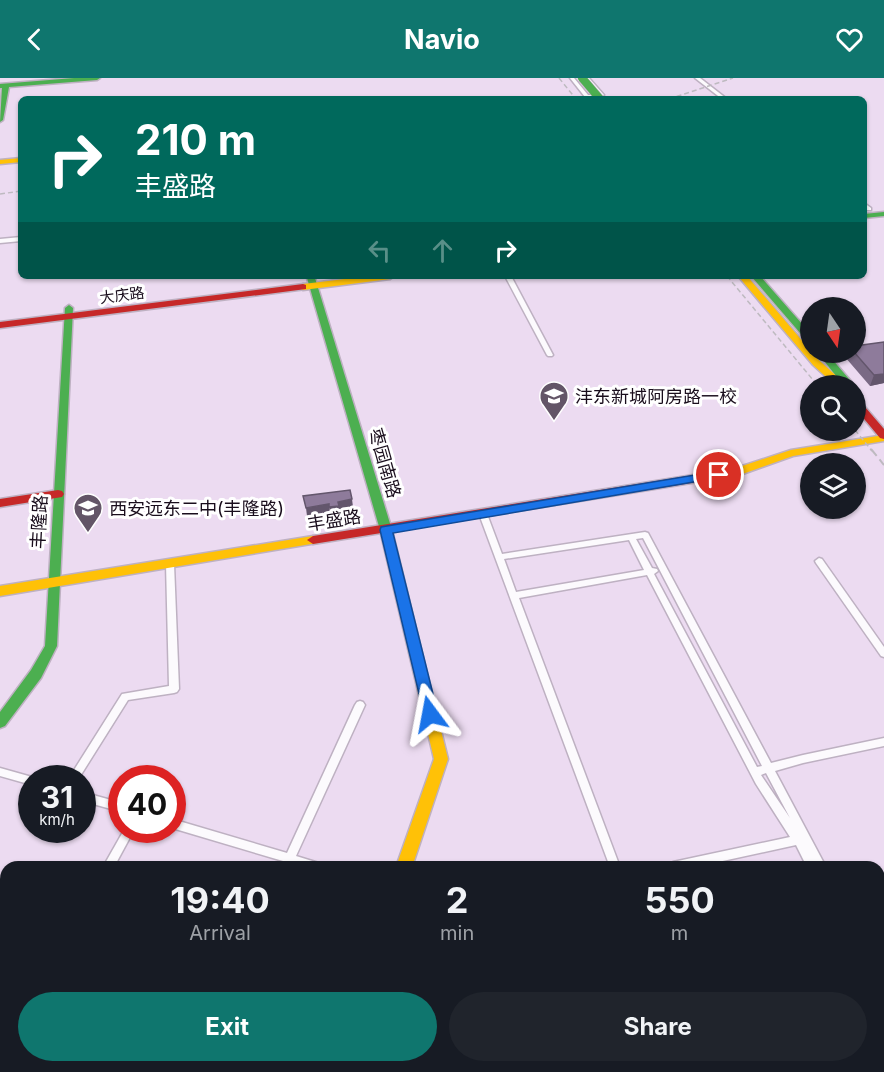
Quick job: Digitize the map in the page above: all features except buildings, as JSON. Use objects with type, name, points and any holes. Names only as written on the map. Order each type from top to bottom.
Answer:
[{"type":"street","points":[[0,120],[3,86],[97,78]]},
{"type":"street","points":[[572,78],[587,96]]},
{"type":"street","points":[[577,78],[592,96]]},
{"type":"street","points":[[582,78],[593,96]]},
{"type":"street","points":[[587,78],[602,95],[600,96]]},
{"type":"street","points":[[698,78],[721,96]]},
{"type":"street","points":[[0,162],[18,160]]},
{"type":"street","points":[[867,210],[884,207]]},
{"type":"street","points":[[867,210],[884,214]]},
{"type":"street","points":[[0,241],[18,239]]},
{"type":"street","name":"大庆路","points":[[313,282],[320,279]]},
{"type":"street","name":"大庆路","points":[[0,317],[69,312],[352,279]]},
{"type":"street","points":[[510,279],[550,355]]},
{"type":"street","points":[[745,279],[816,363],[832,375]]},
{"type":"street","points":[[751,279],[800,337]]},
{"type":"street","points":[[758,279],[800,328]]},
{"type":"street","points":[[765,279],[800,320]]},
{"type":"street","name":"枣园南路","points":[[313,282],[386,530],[441,759],[406,861]]},
{"type":"street","name":"大庆路","points":[[0,325],[69,312]]},
{"type":"street","name":"丰隆路","points":[[0,722],[47,657],[52,634],[69,312]]},
{"type":"street","points":[[825,363],[837,375]]},
{"type":"street","points":[[828,363],[833,371]]},
{"type":"street","points":[[866,404],[884,424]]},
{"type":"street","points":[[866,415],[884,437]]},
{"type":"street","name":"丰盛路","points":[[0,591],[743,471],[791,453],[884,437]]},
{"type":"street","points":[[0,503],[58,495]]},
{"type":"street","points":[[483,514],[613,861]]},
{"type":"street","points":[[499,557],[645,535],[769,769],[811,861]]},
{"type":"street","points":[[631,537],[755,772],[816,861]]},
{"type":"street","points":[[819,561],[884,654]]},
{"type":"street","points":[[82,765],[124,697],[174,689],[170,564]]},
{"type":"street","points":[[513,596],[663,570]]},
{"type":"street","points":[[665,602],[679,600]]},
{"type":"street","points":[[684,638],[698,635]]},
{"type":"street","points":[[713,693],[727,690]]},
{"type":"street","points":[[289,861],[360,705]]},
{"type":"street","points":[[755,772],[802,759],[884,742]]},
{"type":"street","points":[[0,772],[18,777]]},
{"type":"street","points":[[186,828],[282,861]]},
{"type":"street","points":[[700,861],[802,838]]},
{"type":"street","points":[[111,861],[122,843]]},
{"type":"railway","points":[[559,78],[574,96]]},
{"type":"railway","points":[[678,96],[733,78]]},
{"type":"railway","points":[[0,194],[18,191]]},
{"type":"railway","points":[[729,279],[809,375]]},
{"type":"railway","points":[[864,441],[872,451]]},
{"type":"railway","points":[[871,449],[884,465]]},
{"type":"traffic: fast","points":[[0,86],[97,78]]},
{"type":"traffic: fast","points":[[582,78],[597,96]]},
{"type":"traffic: fast","points":[[0,120],[6,86]]},
{"type":"traffic: fast","points":[[867,216],[884,214]]},
{"type":"traffic: fast","points":[[311,279],[386,530]]},
{"type":"traffic: fast","points":[[758,279],[800,328]]},
{"type":"traffic: fast","points":[[0,722],[36,674],[51,646],[69,308]]},
{"type":"traffic: fast","points":[[830,363],[841,375]]},
{"type":"traffic: slow","points":[[0,162],[18,160]]},
{"type":"traffic: slow","points":[[303,287],[366,279]]},
{"type":"traffic: slow","points":[[745,279],[816,363],[830,375]]},
{"type":"traffic: slow","points":[[737,472],[791,453],[884,438]]},
{"type":"traffic: slow","points":[[386,530],[441,759],[406,861]]},
{"type":"traffic: slow","points":[[0,591],[313,540]]},
{"type":"traffic: jam","points":[[0,325],[303,287]]},
{"type":"traffic: jam","points":[[866,415],[884,436]]},
{"type":"traffic: jam","points":[[313,540],[737,472]]},
{"type":"traffic: jam","points":[[0,503],[58,494]]},
{"type":"place","name":"沣东新城阿房路一校","points":[[554,422]]},
{"type":"place","name":"西安远东二中(丰隆路)","points":[[88,534]]},
{"type":"route","points":[[430,714],[386,530],[719,475]]}]
